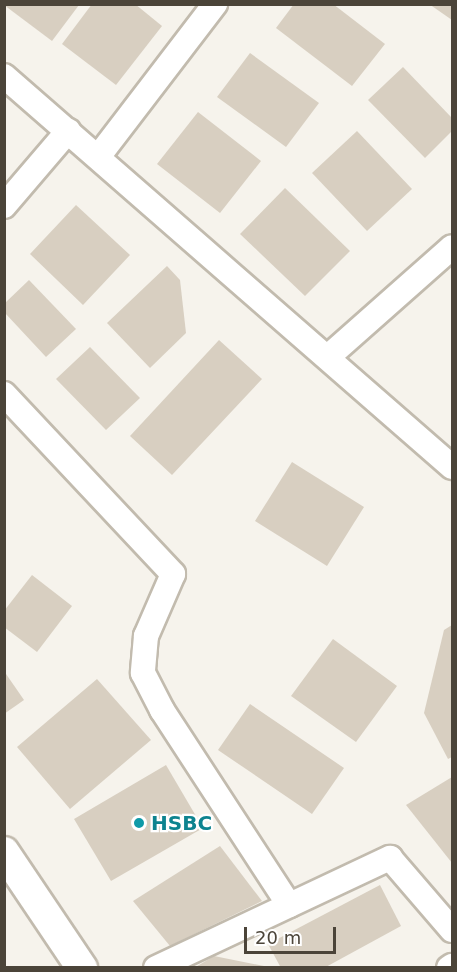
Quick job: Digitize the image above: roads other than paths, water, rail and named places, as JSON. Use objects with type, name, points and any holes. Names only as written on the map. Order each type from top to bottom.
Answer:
[{"type":"street","points":[[98,157],[214,4]]},
{"type":"street","points":[[4,76],[453,466]]},
{"type":"street","points":[[4,206],[68,131]]},
{"type":"street","points":[[329,356],[453,247]]},
{"type":"street","points":[[4,394],[173,574],[146,636],[143,673],[162,710],[289,905]]},
{"type":"street","points":[[4,852],[82,968]]},
{"type":"street","points":[[156,968],[390,858],[453,930]]},
{"type":"place","name":"HSBC","points":[[139,823]]}]
